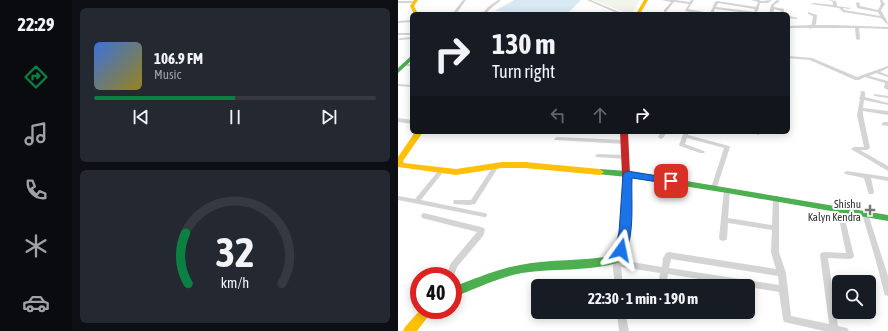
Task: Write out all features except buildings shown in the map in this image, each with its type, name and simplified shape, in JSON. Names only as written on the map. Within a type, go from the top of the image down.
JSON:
[{"type":"street","points":[[456,12],[465,0]]},
{"type":"street","points":[[486,12],[500,0]]},
{"type":"street","points":[[588,0],[617,12]]},
{"type":"street","points":[[639,12],[646,0]]},
{"type":"street","points":[[663,0],[692,1]]},
{"type":"street","points":[[752,0],[768,2],[771,0]]},
{"type":"street","points":[[829,0],[836,2],[835,6]]},
{"type":"street","points":[[881,0],[883,4],[880,11],[882,17],[888,24]]},
{"type":"street","points":[[665,11],[673,1]]},
{"type":"street","points":[[692,1],[686,10],[698,12]]},
{"type":"street","points":[[740,4],[744,1]]},
{"type":"street","points":[[755,12],[760,1]]},
{"type":"street","points":[[398,5],[414,2],[416,12]]},
{"type":"street","points":[[711,12],[718,2],[740,4],[757,8]]},
{"type":"street","points":[[771,12],[774,4],[778,2]]},
{"type":"street","points":[[858,3],[858,8],[880,11]]},
{"type":"street","points":[[814,4],[849,8]]},
{"type":"street","points":[[840,7],[843,11],[882,17]]},
{"type":"street","points":[[714,8],[741,12]]},
{"type":"street","points":[[772,8],[783,10],[782,12]]},
{"type":"street","points":[[809,13],[815,15],[814,24],[810,28]]},
{"type":"street","points":[[790,17],[796,18]]},
{"type":"street","points":[[398,22],[410,21]]},
{"type":"street","points":[[790,27],[888,28]]},
{"type":"street","points":[[857,27],[858,39]]},
{"type":"street","points":[[398,34],[410,34]]},
{"type":"street","points":[[400,39],[410,38]]},
{"type":"street","points":[[790,57],[810,59],[857,79],[887,68]]},
{"type":"street","points":[[398,71],[408,65]]},
{"type":"street","points":[[875,72],[888,76]]},
{"type":"street","points":[[865,76],[887,82],[886,88],[888,90]]},
{"type":"street","points":[[398,85],[410,86]]},
{"type":"street","points":[[863,92],[860,109],[862,129],[867,148],[854,149],[888,169]]},
{"type":"street","points":[[876,95],[888,97]]},
{"type":"street","points":[[861,98],[888,104]]},
{"type":"street","points":[[860,109],[888,114]]},
{"type":"street","points":[[398,120],[410,121]]},
{"type":"street","points":[[418,134],[399,161],[399,163],[403,166],[456,172],[496,166],[544,166],[627,174],[888,218]]},
{"type":"street","points":[[617,279],[616,261],[621,250],[625,233],[627,174],[624,134]]},
{"type":"street","points":[[702,152],[682,146],[686,134],[727,147],[714,188]]},
{"type":"street","points":[[557,139],[625,142]]},
{"type":"street","points":[[598,156],[626,157]]},
{"type":"street","points":[[456,202],[473,202],[496,166]]},
{"type":"street","points":[[416,202],[440,171]]},
{"type":"street","points":[[847,173],[888,178]]},
{"type":"street","points":[[867,176],[871,192]]},
{"type":"street","points":[[723,238],[727,190]]},
{"type":"street","points":[[398,198],[484,215]]},
{"type":"street","points":[[776,198],[775,252],[782,273],[788,319],[821,329],[844,331]]},
{"type":"street","points":[[834,329],[824,255],[850,256],[840,209]]},
{"type":"street","points":[[865,214],[888,292]]},
{"type":"street","points":[[424,216],[481,230],[480,234],[453,267]]},
{"type":"street","points":[[724,220],[776,228]]},
{"type":"street","points":[[663,279],[667,258],[669,256],[782,273]]},
{"type":"street","points":[[462,289],[494,277],[528,268],[616,261],[664,271],[784,289]]},
{"type":"street","points":[[409,331],[419,319]]},
{"type":"street","points":[[622,319],[624,331]]},
{"type":"shaded area","points":[[514,0],[581,0],[569,12],[495,11]]},
{"type":"shaded area","points":[[593,0],[640,0],[633,12],[624,12]]},
{"type":"traffic: fast","points":[[398,71],[410,59]]},
{"type":"traffic: fast","points":[[600,172],[627,174],[888,218]]},
{"type":"traffic: fast","points":[[462,289],[495,276],[521,269],[592,263],[616,259],[622,243],[625,227],[627,195]]},
{"type":"traffic: slow","points":[[415,12],[412,6],[416,0]]},
{"type":"traffic: slow","points":[[639,12],[646,0]]},
{"type":"traffic: slow","points":[[418,134],[399,161],[401,165],[456,172],[502,165],[525,165],[600,172]]},
{"type":"traffic: slow","points":[[409,331],[419,319]]},
{"type":"traffic: jam","points":[[624,134],[627,195]]},
{"type":"place","name":"Shishu Kalyn Kendra","points":[[870,210]]},
{"type":"route","points":[[621,250],[625,233],[627,174],[671,181]]}]
